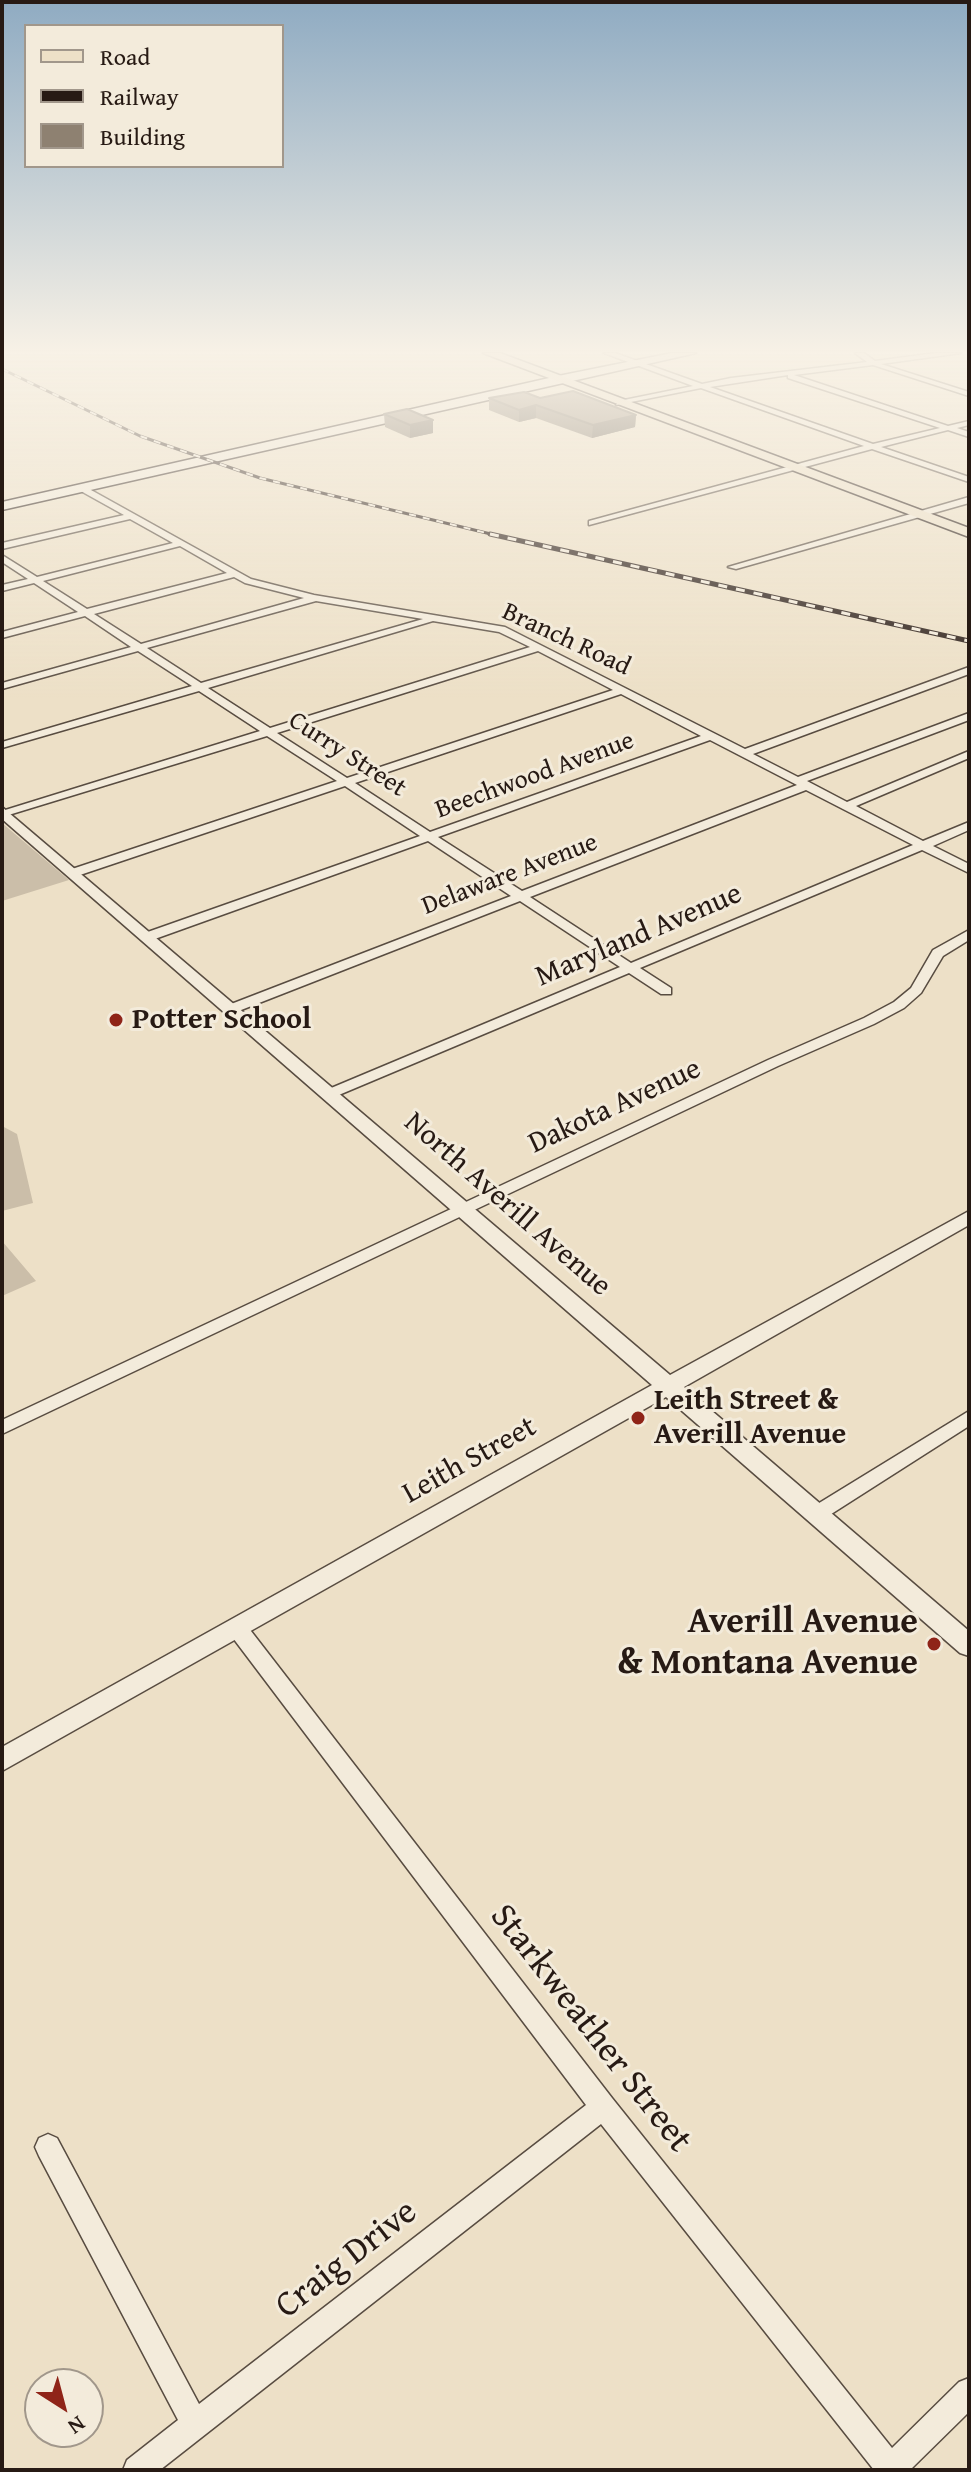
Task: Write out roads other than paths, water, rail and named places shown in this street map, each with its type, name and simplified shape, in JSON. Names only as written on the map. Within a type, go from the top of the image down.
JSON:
[{"type":"main road","points":[[2,506],[168,468]]},
{"type":"main road","points":[[793,468],[969,533]]},
{"type":"street","points":[[592,523],[791,468]]},
{"type":"street","points":[[936,468],[969,480]]},
{"type":"street","name":"Branch Road","points":[[82,488],[233,574],[314,598],[502,629],[969,869]]},
{"type":"street","points":[[733,567],[969,500]]},
{"type":"street","points":[[2,546],[130,516]]},
{"type":"street","points":[[2,588],[179,544]]},
{"type":"street","name":"Curry Street","points":[[2,558],[666,991]]},
{"type":"street","points":[[2,635],[233,574]]},
{"type":"street","points":[[2,686],[314,598]]},
{"type":"street","points":[[2,745],[434,618]]},
{"type":"street","points":[[4,813],[541,647]]},
{"type":"street","points":[[745,753],[969,670]]},
{"type":"street","points":[[73,873],[623,690]]},
{"type":"street","name":"Delaware Avenue","points":[[231,1009],[524,896],[969,716]]},
{"type":"street","name":"Beechwood Avenue","points":[[147,937],[711,736]]},
{"type":"street","points":[[846,806],[969,754]]},
{"type":"street","name":"North Averill Avenue","points":[[4,813],[969,1646]]},
{"type":"street","name":"Maryland Avenue","points":[[329,1094],[969,826]]},
{"type":"street","name":"Dakota Avenue","points":[[2,1428],[899,1005],[916,990],[938,953],[969,934]]},
{"type":"street","name":"Leith Street","points":[[2,1760],[969,1217]]},
{"type":"street","points":[[818,1513],[969,1417]]},
{"type":"street","name":"Starkweather Street","points":[[237,1628],[603,2107],[890,2470]]},
{"type":"street","name":"Craig Drive","points":[[137,2470],[603,2107]]},
{"type":"street","points":[[48,2147],[195,2424]]},
{"type":"street","points":[[890,2470],[969,2392]]},
{"type":"railway","points":[[232,468],[260,478],[499,536]]},
{"type":"railway","points":[[490,534],[969,641]]},
{"type":"place","name":"Potter School","points":[[116,1020]]},
{"type":"place","name":"Leith Street & Averill Avenue","points":[[638,1418]]},
{"type":"place","name":"Averill Avenue & Montana Avenue","points":[[934,1644]]}]
